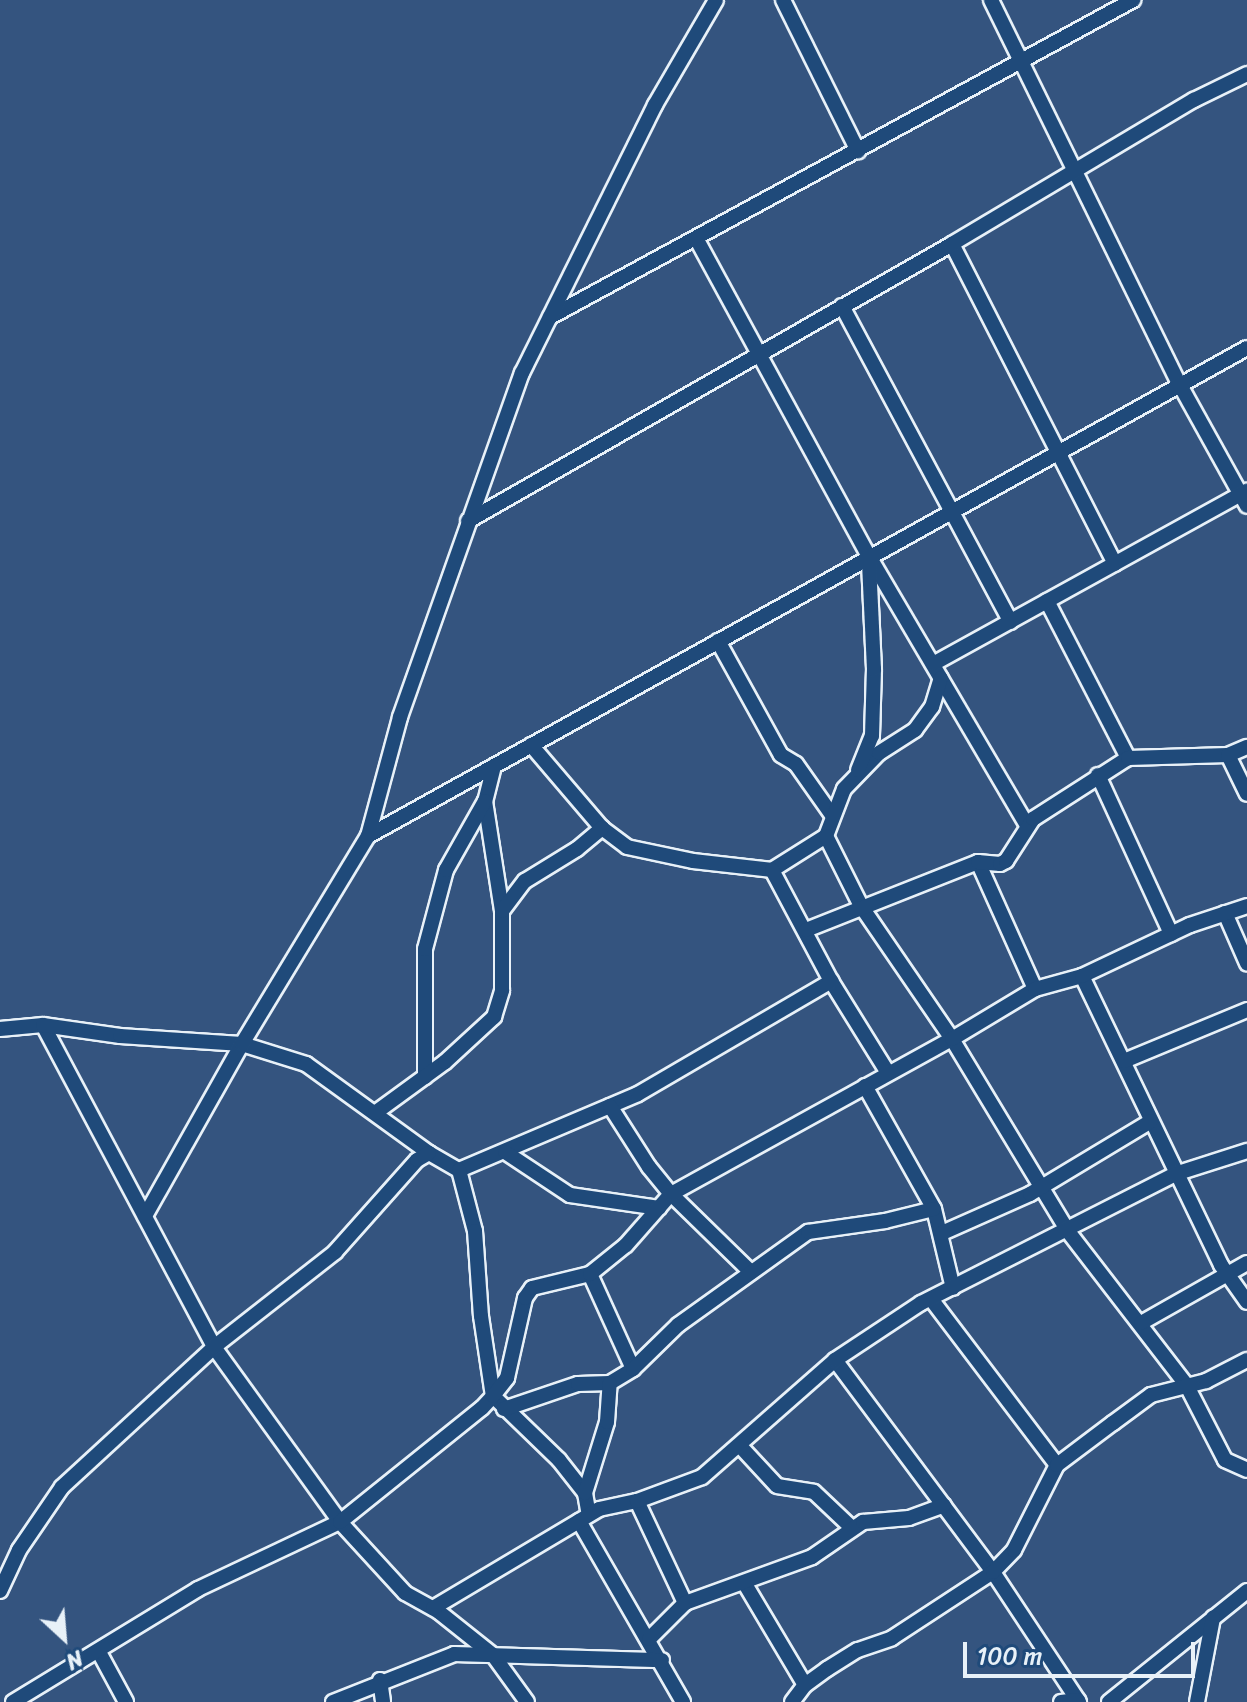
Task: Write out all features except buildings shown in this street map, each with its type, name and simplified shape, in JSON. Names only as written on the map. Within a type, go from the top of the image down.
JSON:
[{"type":"street","points":[[145,1216],[242,1044],[368,836],[400,717],[522,373],[655,105],[716,0]]},
{"type":"street","points":[[783,0],[858,151]]},
{"type":"street","points":[[933,664],[1115,564],[1245,498],[1180,385],[991,0]]},
{"type":"street","points":[[550,317],[1133,0]]},
{"type":"street","points":[[468,521],[952,244],[1194,100],[1247,74]]},
{"type":"street","points":[[696,238],[869,556],[1027,825]]},
{"type":"street","points":[[952,244],[1115,564]]},
{"type":"street","points":[[842,306],[1011,622]]},
{"type":"street","points":[[368,836],[950,510],[1247,348]]},
{"type":"street","points":[[855,777],[872,736],[874,669],[869,556]]},
{"type":"street","points":[[1047,601],[1128,758]]},
{"type":"street","points":[[718,641],[781,755],[796,764],[832,815]]},
{"type":"street","points":[[531,745],[602,828],[627,847],[693,861],[772,870],[826,836],[844,789],[879,753],[915,730],[932,707],[941,678]]},
{"type":"street","points":[[806,930],[978,862],[1006,861],[1027,825],[1098,775],[1128,758],[1228,755],[1247,747]]},
{"type":"street","points":[[1228,755],[1247,794]]},
{"type":"street","points":[[425,1077],[425,949],[446,870],[485,801],[494,766]]},
{"type":"street","points":[[1098,775],[1171,934]]},
{"type":"street","points":[[375,1113],[425,1077],[494,1017],[502,990],[502,911],[485,801]]},
{"type":"street","points":[[502,911],[525,881],[577,849],[602,828]]},
{"type":"street","points":[[826,836],[861,906],[952,1039],[1067,1230],[1187,1386],[1225,1460],[1247,1470]]},
{"type":"street","points":[[978,862],[1035,989]]},
{"type":"street","points":[[772,870],[831,981],[888,1073]]},
{"type":"street","points":[[13,1702],[198,1589],[340,1522],[493,1396],[507,1378],[525,1298],[532,1288],[590,1274],[626,1245],[671,1194],[952,1039],[1035,989],[1082,976],[1171,934],[1247,906]]},
{"type":"street","points":[[1225,913],[1247,963]]},
{"type":"street","points":[[1082,976],[1175,1174],[1227,1275],[1247,1302]]},
{"type":"street","points":[[459,1170],[638,1094],[831,981]]},
{"type":"street","points":[[1124,1061],[1247,1010]]},
{"type":"street","points":[[43,1025],[214,1347],[340,1522],[405,1593],[433,1608],[493,1655],[527,1702]]},
{"type":"street","points":[[0,1029],[43,1025],[120,1036],[242,1044],[306,1064],[429,1153],[459,1170],[475,1231],[481,1316],[493,1396],[559,1460],[585,1493]]},
{"type":"street","points":[[865,1086],[934,1209],[953,1288]]},
{"type":"street","points":[[610,1106],[649,1167],[671,1194],[751,1272]]},
{"type":"street","points":[[942,1233],[1041,1188],[1151,1121]]},
{"type":"street","points":[[433,1608],[584,1518],[615,1503],[637,1501],[702,1477],[835,1360],[931,1299],[1175,1174],[1247,1151]]},
{"type":"street","points":[[505,1152],[570,1195],[659,1208]]},
{"type":"street","points":[[0,1591],[19,1550],[62,1487],[214,1347],[335,1252],[417,1160],[429,1153]]},
{"type":"street","points":[[504,1409],[578,1384],[610,1383],[633,1369],[678,1325],[808,1232],[885,1221],[934,1209]]},
{"type":"street","points":[[1141,1323],[1247,1263]]},
{"type":"street","points":[[590,1274],[633,1369]]},
{"type":"street","points":[[931,1299],[1057,1465]]},
{"type":"street","points":[[835,1360],[993,1572],[1078,1701]]},
{"type":"street","points":[[792,1702],[805,1685],[858,1650],[892,1638],[993,1572],[1014,1550],[1057,1465],[1151,1395],[1206,1381],[1247,1360]]},
{"type":"street","points":[[610,1383],[607,1422],[585,1493],[584,1518],[683,1702]]},
{"type":"street","points":[[740,1446],[777,1486],[814,1492],[852,1528]]},
{"type":"street","points":[[637,1501],[685,1603]]},
{"type":"street","points":[[649,1639],[685,1603],[745,1584],[812,1557],[838,1542],[852,1528],[886,1518],[909,1518],[944,1505]]},
{"type":"street","points":[[745,1584],[805,1685]]},
{"type":"street","points":[[1109,1702],[1247,1591]]},
{"type":"street","points":[[1197,1702],[1213,1618]]},
{"type":"street","points":[[99,1652],[126,1702]]},
{"type":"street","points":[[333,1702],[380,1680],[454,1654],[662,1660]]},
{"type":"street","points":[[380,1680],[383,1702]]},
{"type":"street","points":[[1061,1702],[1078,1701]]}]
